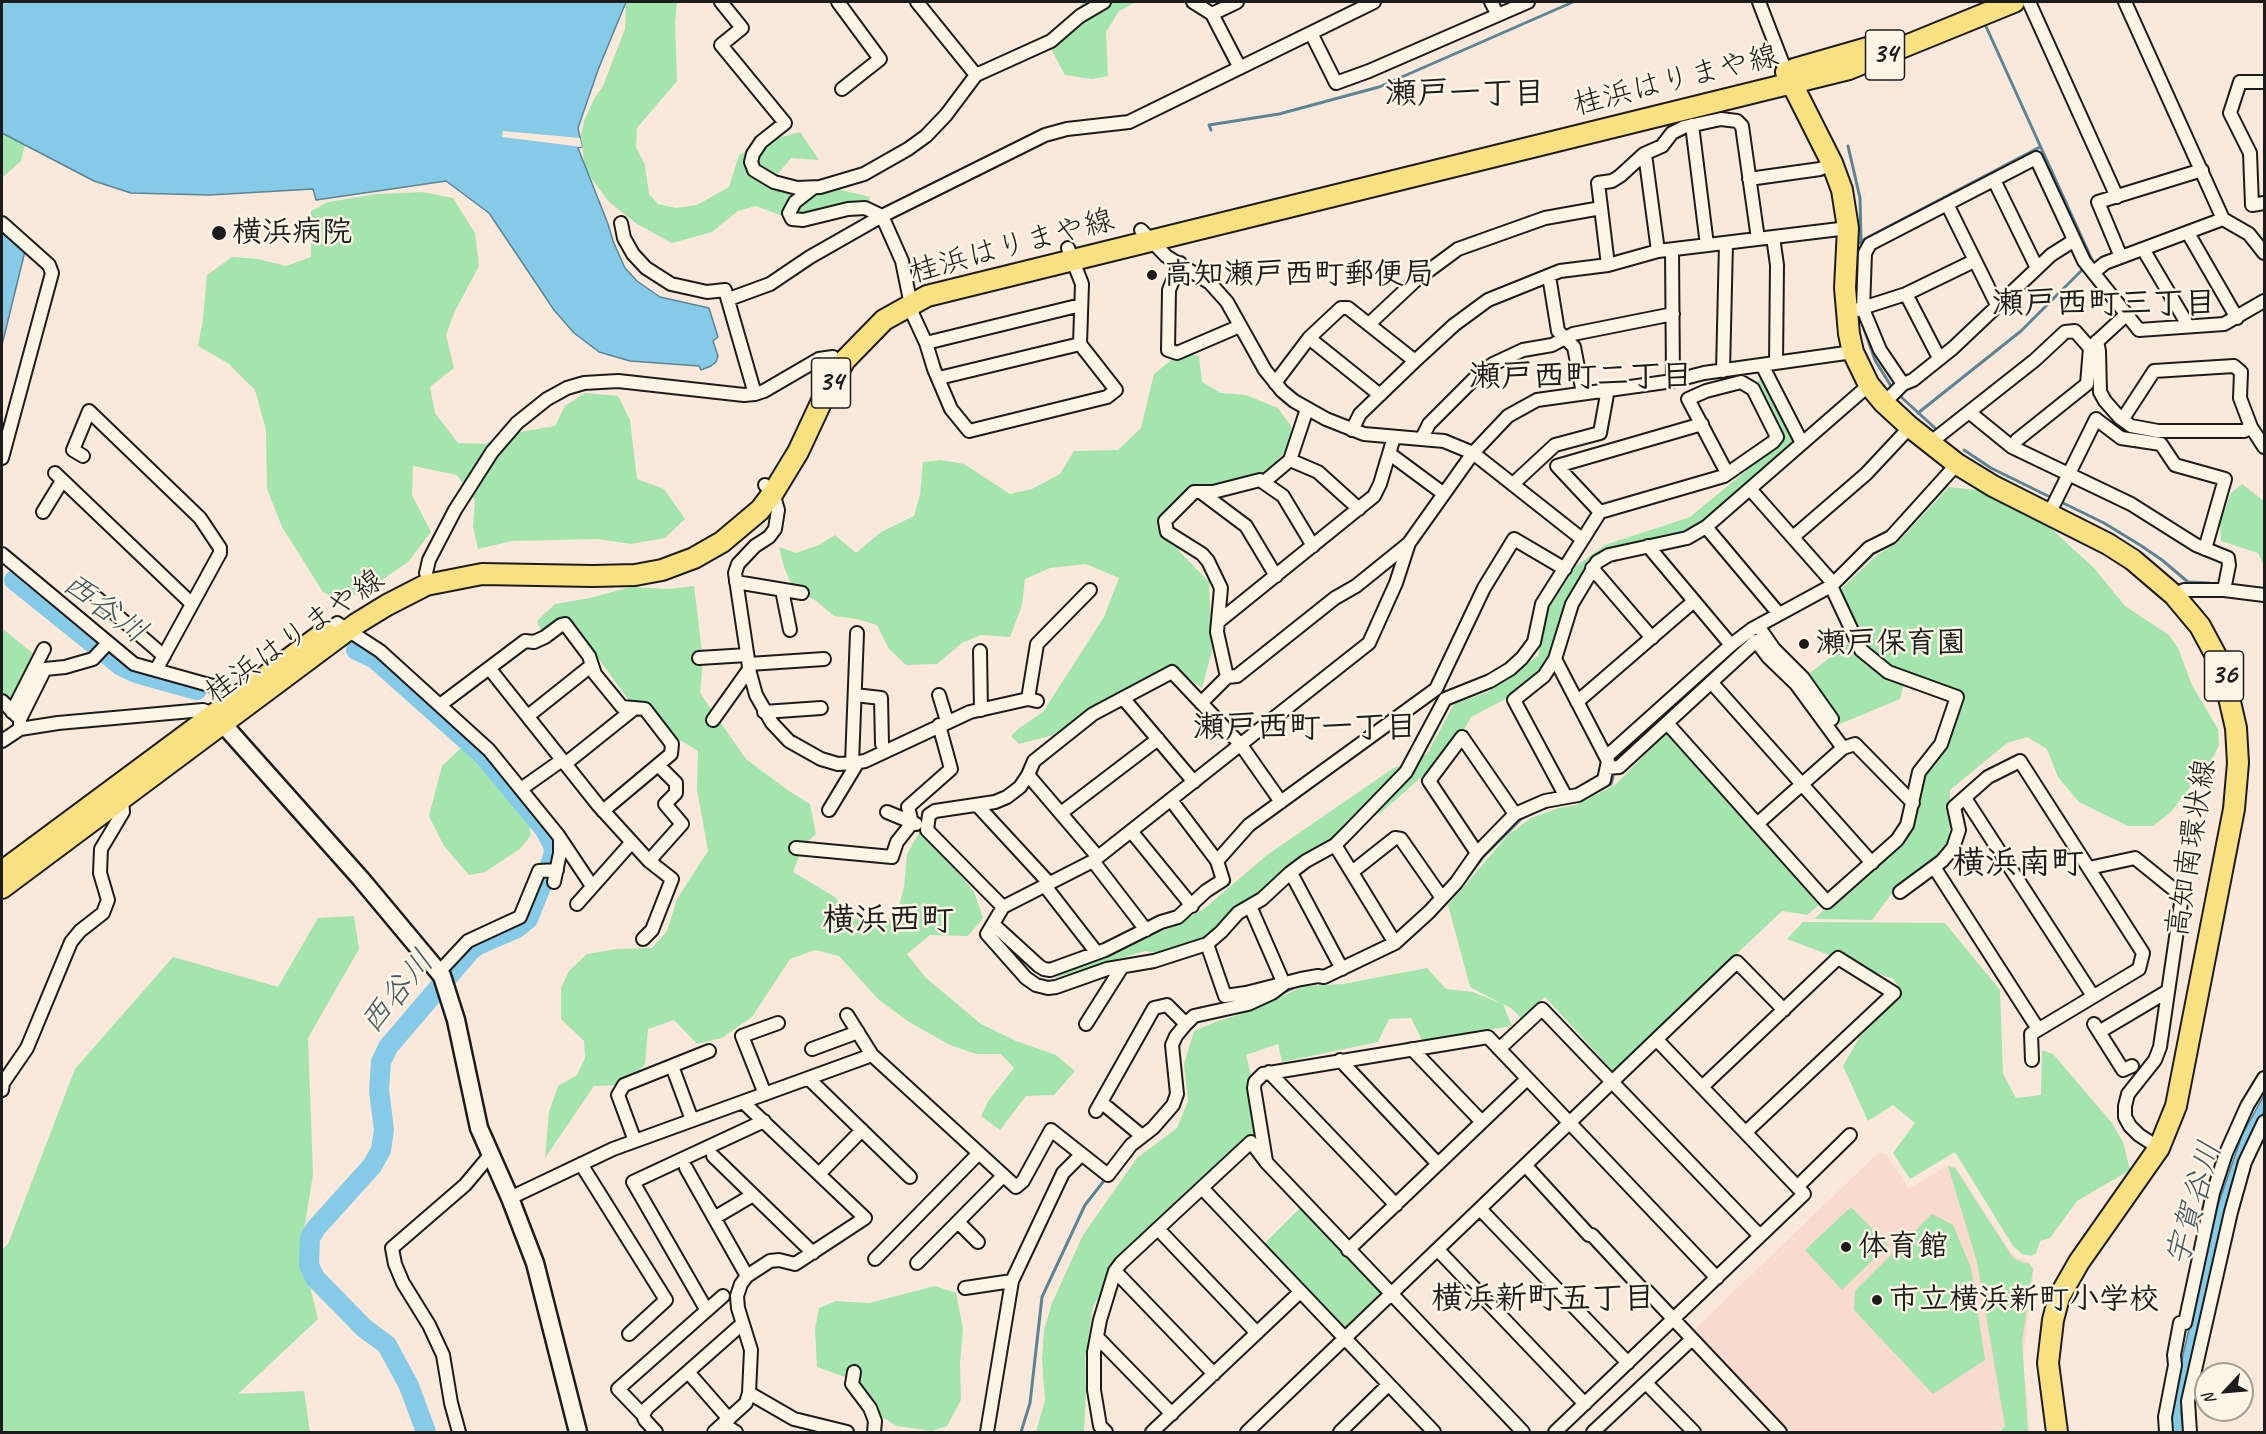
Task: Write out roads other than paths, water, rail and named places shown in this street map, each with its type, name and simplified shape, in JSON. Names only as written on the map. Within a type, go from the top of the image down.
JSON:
[{"type":"main road","name":"桂浜はりまや線","points":[[343,627],[426,585],[442,581],[482,574],[593,576],[634,574],[662,570],[694,558],[722,542],[760,510],[817,384],[833,357],[852,333],[877,310],[962,274],[1071,254],[1788,77],[1979,9],[2014,2]]},
{"type":"main road","name":"高知南環状線","points":[[1788,77],[1832,163],[1842,190],[1848,228],[1854,309],[1853,352],[1869,385],[1884,403],[1910,427],[1957,464],[1993,486],[2108,544],[2133,560],[2174,595],[2199,626],[2222,667],[2236,728],[2238,762],[2234,809],[2176,1106],[2159,1148],[2079,1262],[2059,1297],[2051,1331],[2048,1363],[2050,1390],[2058,1432]]},
{"type":"main road","name":"桂浜はりまや線","points":[[2,888],[122,800],[219,719],[343,627],[383,594],[426,573],[479,563],[512,561],[588,564],[655,560],[688,548],[716,534],[769,489],[798,452],[826,390],[845,360],[909,298]]},
{"type":"main road","name":"桂浜はりまや線","points":[[2,872],[219,719]]},
{"type":"street","points":[[721,2],[742,28],[721,45],[785,123],[761,142],[757,148],[751,162],[754,170],[774,182],[797,188],[834,184],[864,174],[908,149],[926,136],[946,116],[976,75],[1051,41],[1080,16],[1104,2]]},
{"type":"street","points":[[838,2],[880,59],[842,89]]},
{"type":"street","points":[[917,2],[976,75]]},
{"type":"street","points":[[1193,2],[1212,14],[1240,68]]},
{"type":"street","points":[[1212,14],[1237,2]]},
{"type":"street","points":[[729,299],[770,284],[810,257],[882,216],[1045,135],[1067,129],[1129,122],[1374,2]]},
{"type":"street","points":[[1491,2],[1497,15]]},
{"type":"street","points":[[1311,33],[1336,83],[1528,2]]},
{"type":"street","points":[[1759,2],[1788,77]]},
{"type":"street","points":[[2029,2],[2117,197]]},
{"type":"street","points":[[2125,2],[2223,219],[2249,234],[2265,253]]},
{"type":"street","points":[[2265,82],[2240,82],[2230,113],[2250,153],[2252,205],[2265,203]]},
{"type":"street","points":[[1608,264],[1598,183],[1612,181],[1620,176],[1645,154],[1662,146],[1672,133],[1692,125],[1721,119],[1737,121],[1742,126],[1758,239]]},
{"type":"street","points":[[1692,125],[1707,245]]},
{"type":"street","points":[[1645,154],[1658,251]]},
{"type":"street","points":[[1903,384],[1854,309],[1865,253],[1870,244],[2036,158],[2084,261],[2139,330],[2224,324],[2265,301]]},
{"type":"street","points":[[1749,179],[1820,169],[1832,163]]},
{"type":"street","points":[[2121,257],[2098,202],[2202,170]]},
{"type":"street","points":[[1995,180],[2037,268]]},
{"type":"street","points":[[813,188],[795,202],[789,213],[792,219],[803,220],[848,209],[865,208],[882,216],[902,261],[909,298],[951,409],[969,431],[1107,398],[1116,390],[1080,345],[1082,285],[1071,254]]},
{"type":"street","points":[[1947,204],[1997,305]]},
{"type":"street","points":[[1369,324],[1416,280],[1458,249],[1545,218],[1601,208]]},
{"type":"street","points":[[2094,272],[2105,262],[2223,219]]},
{"type":"street","points":[[2,223],[49,265],[52,273],[2,458]]},
{"type":"street","points":[[621,223],[624,238],[633,254],[646,268],[671,284],[707,291],[725,290],[755,393]]},
{"type":"street","points":[[1352,429],[1360,414],[1415,361],[1454,325],[1488,300],[1560,272],[1608,264],[1658,251],[1848,228]]},
{"type":"street","points":[[2188,233],[2237,318]]},
{"type":"street","points":[[1147,235],[1166,256],[1210,283],[1227,302],[1275,384],[1307,409],[1364,434],[1444,441],[1473,453],[1582,539]]},
{"type":"street","points":[[1773,237],[1777,265],[1776,363]]},
{"type":"street","points":[[1884,403],[1903,384],[1913,380],[1941,357],[2051,255],[2073,241]]},
{"type":"street","points":[[1722,371],[1726,243]]},
{"type":"street","points":[[2143,249],[2187,326]]},
{"type":"street","points":[[1672,250],[1673,381]]},
{"type":"street","points":[[1854,309],[1906,294],[1974,261]]},
{"type":"street","points":[[1180,263],[1169,290],[1168,350],[1177,353],[1240,326]]},
{"type":"street","points":[[1549,276],[1558,332],[1574,347],[1583,393]]},
{"type":"street","points":[[1906,294],[1941,357]]},
{"type":"street","points":[[926,343],[1081,305]]},
{"type":"street","points":[[1275,384],[1309,338],[1341,308],[1348,308],[1415,361]]},
{"type":"street","points":[[1422,438],[1429,424],[1480,373],[1493,364],[1523,350],[1552,345],[1573,334],[1673,314]]},
{"type":"street","points":[[2013,447],[2017,440],[2087,384],[2093,345],[2127,314]]},
{"type":"street","points":[[1931,442],[2035,360],[2065,332],[2075,331],[2099,351],[2100,392],[2120,418],[2131,426],[2158,431],[2244,431],[2251,427]]},
{"type":"street","points":[[1309,338],[1380,395]]},
{"type":"street","points":[[939,378],[1080,345]]},
{"type":"street","points":[[1201,703],[1227,677],[1236,676],[1409,543],[1473,453],[1508,416],[1524,405],[1537,400],[1853,352]]},
{"type":"street","points":[[426,573],[429,560],[455,510],[492,452],[517,423],[547,399],[567,388],[584,383],[618,381],[744,395],[764,391],[819,359],[833,357]]},
{"type":"street","points":[[1762,365],[1802,443]]},
{"type":"street","points":[[2120,418],[2126,414],[2154,371],[2234,366],[2241,372],[2240,398],[2251,427],[2265,447]]},
{"type":"street","points":[[1409,543],[1396,583],[1370,643],[1095,859],[1003,907],[987,934],[1026,978],[1036,985],[1056,987],[1107,969],[1154,961],[1207,944],[1238,913],[1262,899],[1306,861],[1335,845],[1406,772],[1445,699],[1490,681],[1510,669],[1522,658],[1534,642],[1542,604],[1600,512],[1728,473],[1773,442],[1777,437],[1753,389],[1741,382],[1706,391],[1688,399],[1728,473]]},
{"type":"street","points":[[1566,797],[1514,700],[1544,676],[1555,659],[1572,604],[1592,568],[1601,558],[1687,537],[1706,527],[1869,385]]},
{"type":"street","points":[[1513,484],[1555,445],[1600,433],[1608,389]]},
{"type":"street","points":[[1264,482],[1290,460],[1307,409]]},
{"type":"street","points":[[83,456],[74,450],[89,411],[200,518],[220,548],[220,553],[156,670]]},
{"type":"street","points":[[1969,412],[2013,447],[2131,504],[2205,549],[2228,558],[2229,566],[2224,590]]},
{"type":"street","points":[[2049,514],[2096,419],[2121,438],[2161,444],[2175,465],[2225,479],[2205,549]]},
{"type":"street","points":[[1600,512],[1557,466],[1702,424]]},
{"type":"street","points":[[1793,537],[1866,474],[1910,427]]},
{"type":"street","points":[[1218,622],[1374,496],[1394,437]]},
{"type":"street","points":[[1390,454],[1444,494]]},
{"type":"street","points":[[1290,460],[1318,472],[1359,509]]},
{"type":"street","points":[[1607,762],[1731,645],[1758,626],[1832,584],[1869,548],[1891,537],[1957,464]]},
{"type":"street","points":[[43,512],[58,477],[192,604]]},
{"type":"street","points":[[1227,677],[1217,632],[1221,588],[1208,561],[1202,554],[1167,532],[1165,521],[1194,492],[1202,493],[1260,480],[1283,496],[1313,546]]},
{"type":"street","points":[[769,489],[778,510],[775,529],[738,564],[735,573],[749,662],[756,695],[772,723],[789,741],[821,759],[838,764],[865,761],[943,723],[981,710],[1033,700],[1037,644],[1090,590]]},
{"type":"street","points":[[1667,723],[1827,903],[1897,840],[1907,825],[1919,772],[1941,744],[1957,697],[1888,672],[1861,650],[1832,584],[1750,489]]},
{"type":"street","points":[[1202,493],[1246,526],[1276,576]]},
{"type":"street","points":[[1706,527],[1779,614]]},
{"type":"street","points":[[1217,861],[1249,825],[1436,689],[1484,588],[1514,539],[1565,569]]},
{"type":"street","points":[[1648,546],[1731,645]]},
{"type":"street","points":[[2,554],[134,664],[227,690],[241,702]]},
{"type":"street","points":[[1592,568],[1652,638]]},
{"type":"street","points":[[736,582],[802,593]]},
{"type":"street","points":[[782,590],[790,630]]},
{"type":"street","points":[[2174,595],[2184,590],[2224,590],[2265,595]]},
{"type":"street","points":[[97,598],[164,656]]},
{"type":"street","points":[[1577,702],[1694,601]]},
{"type":"street","points":[[440,705],[525,641],[534,642],[565,624],[589,656],[595,674],[622,707],[645,709],[672,744],[671,754],[603,810]]},
{"type":"street","points":[[1758,626],[1774,649],[1803,678],[1832,719]]},
{"type":"street","points":[[343,627],[380,651],[489,750],[560,838],[592,886]]},
{"type":"street","points":[[829,810],[855,763],[857,633]]},
{"type":"street","points":[[1607,762],[1619,767],[1756,641],[1768,657],[1796,684],[1843,748]]},
{"type":"street","points":[[2,741],[18,720],[45,669],[64,667],[93,659],[108,643]]},
{"type":"street","points":[[18,720],[44,649]]},
{"type":"street","points":[[980,651],[981,710]]},
{"type":"street","points":[[699,658],[749,662],[824,659]]},
{"type":"street","points":[[1207,944],[1225,996],[1317,976],[1324,977],[1395,943],[1456,883],[1477,853],[1515,814],[1545,801],[1578,795],[1604,780],[1607,762],[1555,659]]},
{"type":"street","points":[[712,720],[749,662]]},
{"type":"street","points":[[528,716],[592,665]]},
{"type":"street","points":[[489,668],[603,810],[649,861],[672,879],[652,930],[643,939]]},
{"type":"street","points":[[1003,907],[927,830],[929,815],[935,811],[996,802],[1007,797],[1020,787],[1034,761],[1093,714],[1172,672],[1241,745],[1281,802]]},
{"type":"street","points":[[1711,682],[1872,863]]},
{"type":"street","points":[[1436,689],[1445,699]]},
{"type":"street","points":[[855,695],[881,698],[882,744]]},
{"type":"street","points":[[912,823],[908,807],[951,769],[939,695]]},
{"type":"street","points":[[1123,698],[1194,782]]},
{"type":"street","points":[[2,701],[18,720]]},
{"type":"street","points":[[521,789],[564,762],[635,708]]},
{"type":"street","points":[[765,712],[821,708]]},
{"type":"street","points":[[18,720],[203,710],[219,719],[361,879],[439,972],[456,1020],[479,1128],[510,1198],[535,1263],[578,1432]]},
{"type":"street","points":[[1477,853],[1429,781],[1462,737],[1515,814]]},
{"type":"street","points":[[1061,813],[1158,739]]},
{"type":"street","points":[[1757,824],[1843,748],[1855,744],[1913,803]]},
{"type":"street","points":[[1900,892],[1949,855],[1957,840],[1959,830],[1954,807],[1988,777],[2020,761],[2089,868],[2092,877],[2143,953],[2139,969],[2031,1034],[2032,1060]]},
{"type":"street","points":[[649,861],[682,824],[665,804],[676,793],[676,783],[658,765]]},
{"type":"street","points":[[1028,775],[1061,813],[1146,930]]},
{"type":"street","points":[[1965,798],[2094,996]]},
{"type":"street","points":[[2,1090],[3,1083],[27,1048],[71,942],[80,931],[103,913],[108,900],[100,873],[101,849],[123,812],[122,800]]},
{"type":"street","points":[[993,924],[1044,969],[1055,968],[1097,953],[1161,922],[1178,917],[1206,891],[1223,880],[1217,861],[1171,800]]},
{"type":"street","points":[[977,805],[1047,884],[1097,953]]},
{"type":"street","points":[[887,812],[927,827]]},
{"type":"street","points":[[796,848],[892,857],[897,842],[912,823]]},
{"type":"street","points":[[1131,831],[1192,906]]},
{"type":"street","points":[[1352,872],[1395,837],[1401,839],[1442,898]]},
{"type":"street","points":[[439,972],[468,941],[520,917],[539,871],[555,876],[560,838]]},
{"type":"street","points":[[577,904],[632,842]]},
{"type":"street","points":[[1335,845],[1395,943]]},
{"type":"street","points":[[2089,868],[2135,858],[2182,896],[2160,1047],[2156,1060],[2128,1094],[2125,1106],[2125,1117],[2130,1126],[2159,1148]]},
{"type":"street","points":[[1934,867],[2038,1029]]},
{"type":"street","points":[[1291,873],[1342,969]]},
{"type":"street","points":[[1250,906],[1284,984]]},
{"type":"street","points":[[1702,1087],[1838,958],[1894,993],[1746,1132]]},
{"type":"street","points":[[1247,1432],[1658,1041],[1737,962],[1784,1010]]},
{"type":"street","points":[[1086,1024],[1122,967]]},
{"type":"street","points":[[847,1015],[872,1055],[1016,1187],[1023,1181],[1051,1130],[1108,1175],[1131,1145],[1153,1128],[1173,1106],[1178,1094],[1172,1045],[1186,1024],[1194,1016],[1248,1004],[1272,993],[1284,984]]},
{"type":"street","points":[[2132,1066],[2123,1070],[2097,1028],[2168,991]]},
{"type":"street","points":[[1142,1137],[1099,1106],[1154,1008],[1167,1005],[1186,1024]]},
{"type":"street","points":[[1499,1049],[1542,1009],[1760,1236]]},
{"type":"street","points":[[765,1094],[742,1036],[778,1023]]},
{"type":"street","points":[[812,1049],[858,1032]]},
{"type":"street","points":[[1266,1162],[1254,1088],[1258,1077],[1269,1072],[1488,1037],[1717,1278]]},
{"type":"street","points":[[1555,1432],[1804,1194],[1658,1041]]},
{"type":"street","points":[[1412,1049],[1482,1122]]},
{"type":"street","points":[[635,1141],[618,1095],[624,1085],[709,1051]]},
{"type":"street","points":[[510,1198],[635,1141],[872,1055]]},
{"type":"street","points":[[1340,1060],[1438,1164]]},
{"type":"street","points":[[672,1066],[692,1120]]},
{"type":"street","points":[[1269,1072],[1396,1204]]},
{"type":"street","points":[[808,1078],[910,1177]]},
{"type":"street","points":[[2166,1432],[2165,1417],[2180,1323],[2185,1323],[2213,1193],[2226,1153],[2247,1106],[2265,1078]]},
{"type":"street","points":[[1348,1250],[1527,1079]]},
{"type":"street","points":[[722,1425],[746,1403],[749,1393],[751,1350],[742,1324],[737,1296],[741,1284],[747,1276],[770,1261],[778,1260],[795,1264],[865,1218],[743,1102]]},
{"type":"street","points":[[706,1309],[633,1182],[764,1121]]},
{"type":"street","points":[[2190,1432],[2188,1401],[2231,1212],[2246,1162],[2265,1122]]},
{"type":"street","points":[[819,1174],[862,1130]]},
{"type":"street","points":[[1797,1187],[1850,1135]]},
{"type":"street","points":[[1106,1432],[1100,1426],[1094,1390],[1094,1352],[1100,1320],[1115,1271],[1251,1142],[1266,1162],[1348,1250],[1523,1432]]},
{"type":"street","points":[[459,1432],[451,1403],[443,1355],[429,1325],[403,1283],[394,1264],[392,1248],[465,1185],[491,1154]]},
{"type":"street","points":[[875,1259],[979,1154]]},
{"type":"street","points":[[987,1432],[1012,1281],[1063,1173],[1082,1155]]},
{"type":"street","points":[[713,1156],[813,1252]]},
{"type":"street","points":[[581,1164],[666,1300],[629,1334]]},
{"type":"street","points":[[1526,1166],[1561,1202],[1568,1213],[1600,1243],[1780,1432]]},
{"type":"street","points":[[686,1167],[747,1276]]},
{"type":"street","points":[[917,1263],[1003,1176]]},
{"type":"street","points":[[1202,1188],[1434,1432]]},
{"type":"street","points":[[714,1218],[753,1195]]},
{"type":"street","points":[[1481,1210],[1628,1363]]},
{"type":"street","points":[[958,1222],[978,1242]]},
{"type":"street","points":[[1158,1229],[1257,1333]]},
{"type":"street","points":[[1438,1250],[1585,1404]]},
{"type":"street","points":[[1115,1271],[1214,1374]]},
{"type":"street","points":[[965,1288],[1012,1281]]},
{"type":"street","points":[[1152,1432],[1300,1293]]},
{"type":"street","points":[[656,1432],[618,1389],[723,1296]]},
{"type":"street","points":[[643,1415],[647,1408],[742,1324]]},
{"type":"street","points":[[1097,1337],[1172,1414]]},
{"type":"street","points":[[1602,1430],[1691,1340]]},
{"type":"street","points":[[688,1372],[722,1425],[736,1432]]},
{"type":"street","points":[[854,1372],[852,1384],[870,1408],[875,1422],[874,1432]]},
{"type":"street","points":[[1646,1383],[1694,1432]]},
{"type":"street","points":[[1347,1430],[1388,1385]]},
{"type":"street","points":[[749,1393],[794,1419],[847,1432]]},
{"type":"water","points":[[2,2],[626,2],[598,70],[578,128],[582,147],[578,148],[625,268],[637,281],[660,297],[709,308],[718,337],[713,341],[718,356],[716,362],[701,370],[699,366],[630,361],[599,352],[574,333],[554,310],[489,213],[446,181],[316,200],[313,189],[210,195],[131,193],[94,181],[2,133]]},
{"type":"water","points":[[2,225],[25,251],[2,345]]},
{"type":"water","points":[[2264,1095],[2264,1111],[2236,1173],[2224,1214],[2184,1389],[2181,1412],[2183,1432],[2172,1432],[2172,1413],[2179,1372],[2218,1205],[2242,1135]]},
{"type":"waterway","points":[[1211,130],[1209,125],[1279,114],[1379,87],[1573,2]]},
{"type":"waterway","points":[[1984,22],[2092,260],[2089,264]]},
{"type":"waterway","points":[[1848,146],[1860,198],[1860,243]]},
{"type":"waterway","points":[[1861,241],[2040,147]]},
{"type":"waterway","points":[[1918,413],[2021,331],[2084,268]]},
{"type":"waterway","points":[[1863,326],[1875,360],[1891,386]]},
{"type":"waterway","points":[[1900,396],[1936,429]]},
{"type":"waterway","points":[[1964,450],[1991,468],[2050,497]]},
{"type":"waterway","points":[[1839,587],[1874,553],[1897,540],[1946,486]]},
{"type":"waterway","points":[[2063,503],[2104,523],[2140,545],[2188,582],[2209,583]]},
{"type":"waterway","name":"西谷川","points":[[14,580],[121,666],[136,673],[197,690]]},
{"type":"waterway","points":[[1767,628],[1829,594]]},
{"type":"waterway","points":[[1617,757],[1748,641]]},
{"type":"waterway","name":"西谷川","points":[[356,650],[375,659],[483,755],[545,830],[554,847],[553,857],[528,919],[517,928],[478,945],[470,951],[388,1047],[381,1062],[379,1090],[384,1130],[381,1150],[372,1166],[316,1228],[310,1238],[309,1265],[315,1278],[364,1328],[387,1345],[409,1386],[426,1432]]},
{"type":"waterway","points":[[1586,797],[1611,784],[1613,777]]},
{"type":"waterway","points":[[1465,881],[1483,857],[1521,819],[1546,807],[1559,804]]},
{"type":"waterway","points":[[1419,929],[1461,886]]},
{"type":"waterway","points":[[1359,967],[1399,947]]},
{"type":"waterway","points":[[1278,995],[1302,984]]},
{"type":"waterway","points":[[1021,1432],[1030,1403],[1042,1297],[1085,1205],[1103,1182]]},
{"type":"place","name":"横浜病院","points":[[219,233]]},
{"type":"place","name":"高知瀬戸西町郵便局","points":[[1152,275]]},
{"type":"place","name":"瀬戸保育園","points":[[1804,644]]},
{"type":"place","name":"体育館","points":[[1846,1247]]},
{"type":"place","name":"市立横浜新町小学校","points":[[1877,1300]]},
{"type":"district","name":"瀬戸一丁目","points":[[1465,95]]},
{"type":"district","name":"瀬戸西町三丁目","points":[[2104,305]]},
{"type":"district","name":"瀬戸西町二丁目","points":[[1581,378]]},
{"type":"district","name":"瀬戸西町一丁目","points":[[1305,729]]},
{"type":"district","name":"横浜南町","points":[[2018,864]]},
{"type":"district","name":"横浜西町","points":[[888,921]]},
{"type":"district","name":"横浜新町五丁目","points":[[1543,1300]]},
{"type":"water label","name":"宇賀谷川","points":[[2195,1204]]}]
